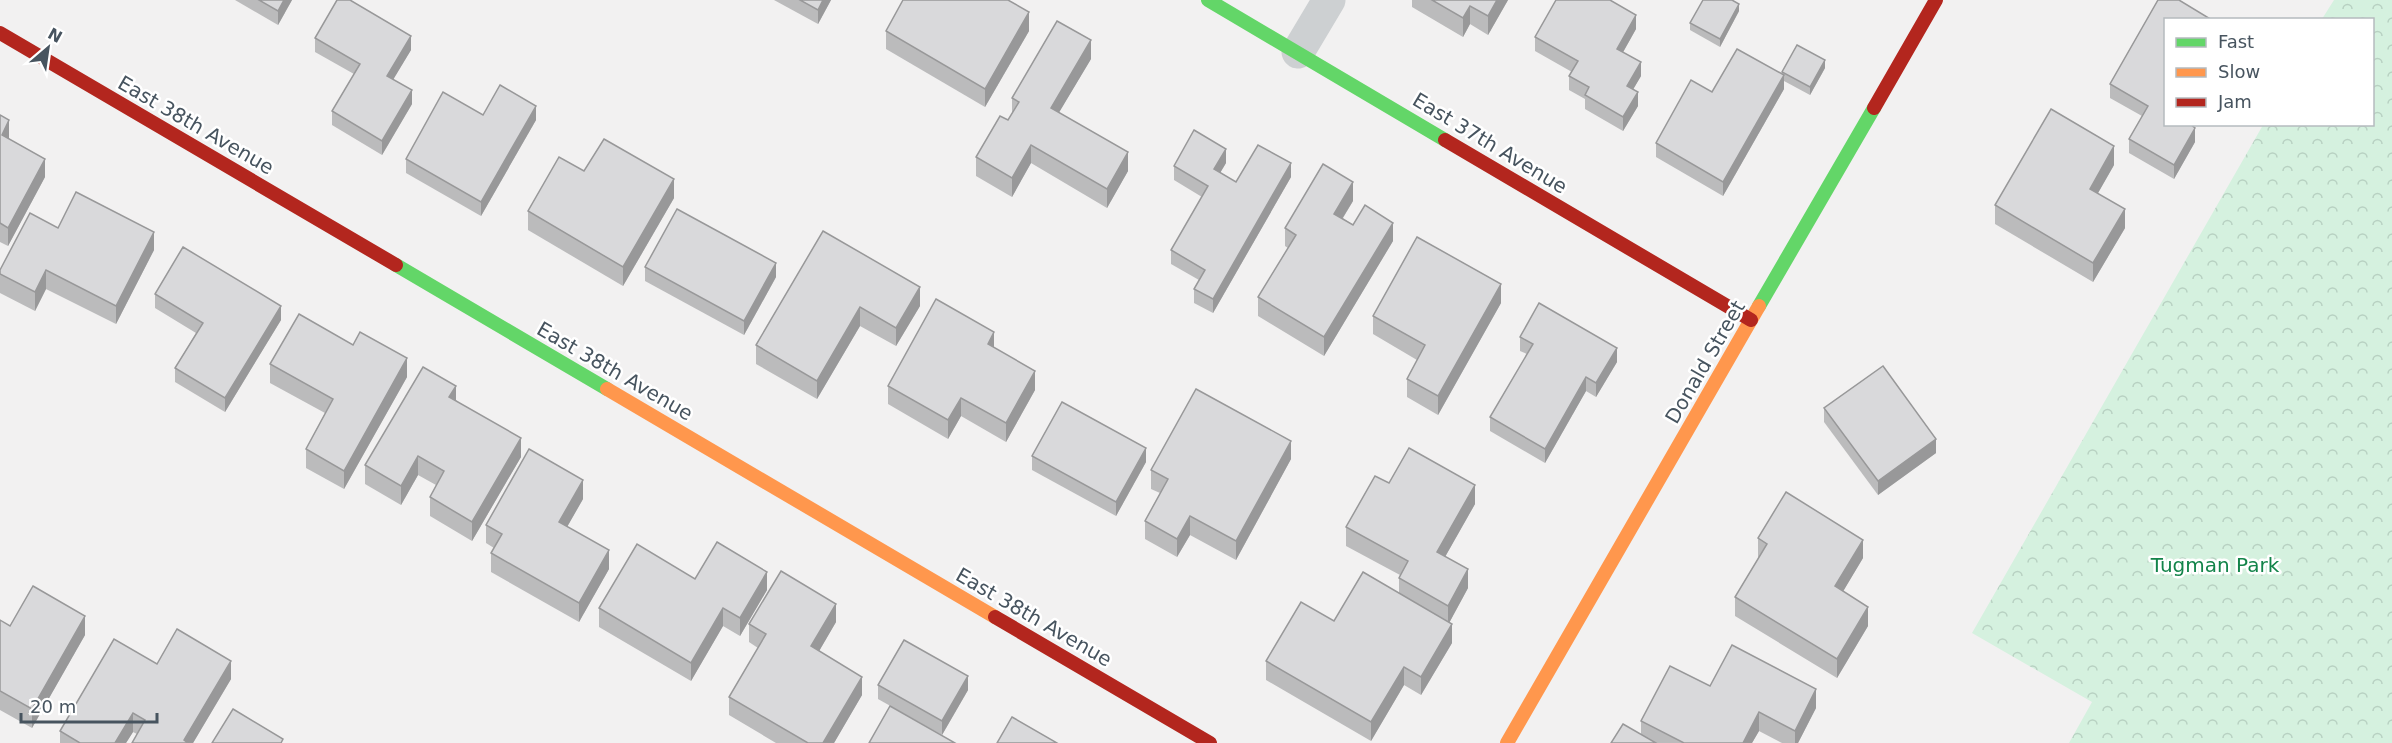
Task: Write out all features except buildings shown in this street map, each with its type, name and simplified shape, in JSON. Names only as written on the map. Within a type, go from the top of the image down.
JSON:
[{"type":"street","name":"East 37th Avenue","points":[[1208,0],[1751,320]]},
{"type":"street","points":[[1298,52],[1329,0]]},
{"type":"street","name":"Donald Street","points":[[1507,743],[1936,0]]},
{"type":"street","name":"East 38th Avenue","points":[[0,33],[1210,743]]},
{"type":"green space","name":"Tugman Park","points":[[2334,0],[2392,0],[2392,743],[2069,743],[2092,702],[1972,633],[2262,126],[2374,126],[2374,18],[2323,18]]},
{"type":"traffic: fast","points":[[1208,0],[1445,140]]},
{"type":"traffic: fast","points":[[1759,306],[1874,108]]},
{"type":"traffic: fast","points":[[396,265],[607,389]]},
{"type":"traffic: slow","points":[[1507,743],[1759,306]]},
{"type":"traffic: slow","points":[[607,389],[995,617]]},
{"type":"traffic: jam","points":[[1874,108],[1936,0]]},
{"type":"traffic: jam","points":[[0,33],[396,265]]},
{"type":"traffic: jam","points":[[1445,140],[1751,320]]},
{"type":"traffic: jam","points":[[995,617],[1210,743]]}]
